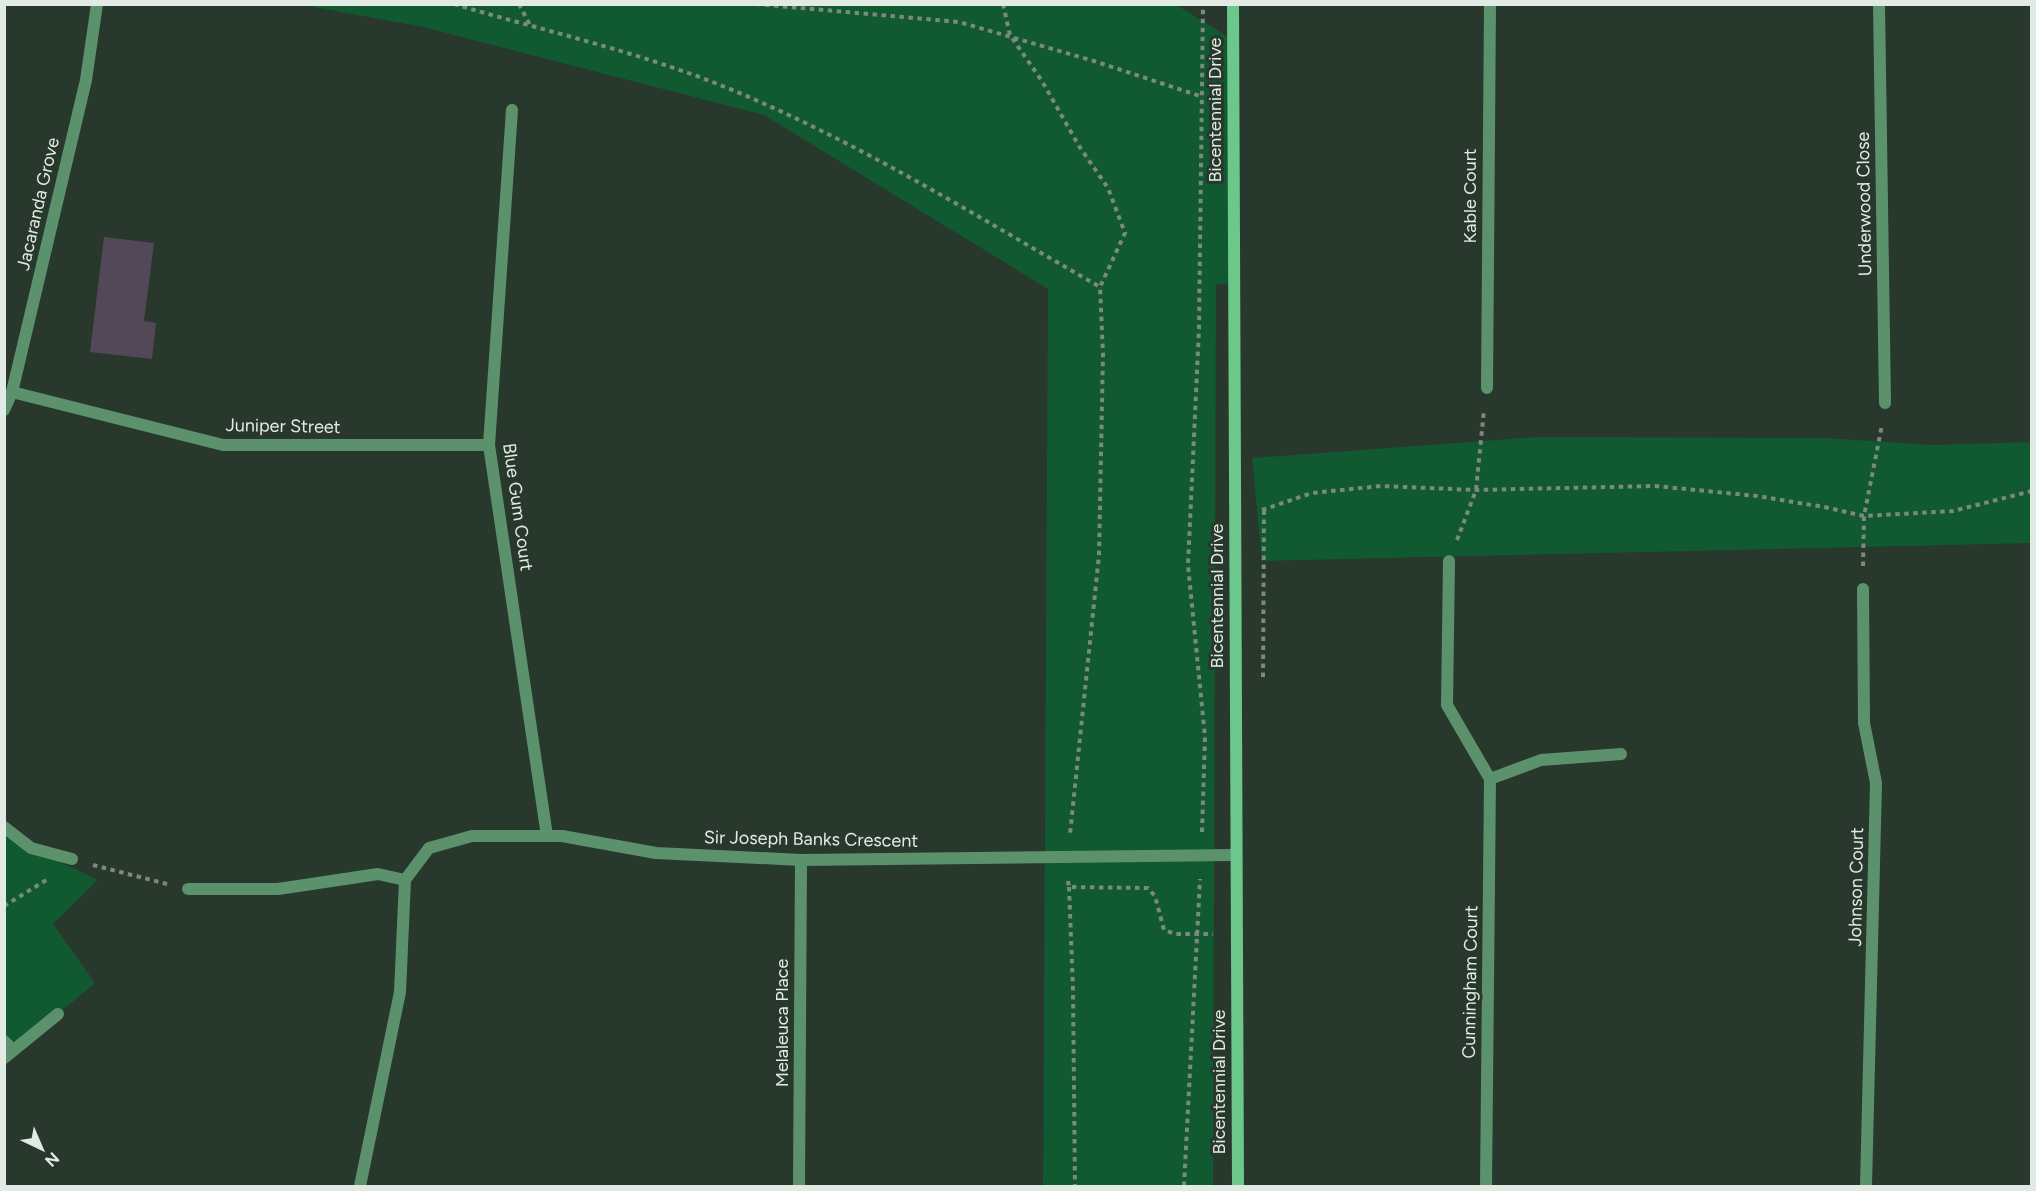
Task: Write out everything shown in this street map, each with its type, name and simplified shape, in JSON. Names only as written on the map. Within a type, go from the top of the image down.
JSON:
[{"type":"street","name":"Jacaranda Grove","points":[[4,410],[12,392],[86,80],[97,4]]},
{"type":"street","name":"Bicentennial Drive","points":[[1233,4],[1238,1186]]},
{"type":"street","name":"Kable Court","points":[[1487,388],[1490,4]]},
{"type":"street","name":"Underwood Close","points":[[1879,4],[1885,403]]},
{"type":"street","name":"Blue Gum Court","points":[[512,110],[489,445],[547,836]]},
{"type":"street","name":"Juniper Street","points":[[12,392],[223,445],[489,445]]},
{"type":"street","points":[[1449,561],[1447,705],[1490,779],[1541,760],[1621,754]]},
{"type":"street","name":"Johnson Court","points":[[1863,589],[1864,723],[1876,783],[1866,1186]]},
{"type":"street","name":"Cunningham Court","points":[[1485,1186],[1490,779]]},
{"type":"street","points":[[4,827],[31,848],[72,859]]},
{"type":"street","name":"Sir Joseph Banks Crescent","points":[[405,880],[429,848],[472,836],[562,836],[656,854],[801,860],[1235,855]]},
{"type":"street","name":"Melaleuca Place","points":[[799,1186],[801,860]]},
{"type":"street","points":[[188,889],[278,889],[378,874],[405,880],[400,992],[360,1186]]},
{"type":"street","points":[[4,1041],[9,1054],[58,1014]]},
{"type":"path","points":[[454,4],[674,68],[717,84],[902,171],[1100,287]]},
{"type":"path","points":[[519,4],[531,27]]},
{"type":"path","points":[[756,4],[959,22],[1010,35],[1203,97]]},
{"type":"path","points":[[1003,4],[1010,35],[1042,81],[1079,146],[1108,188],[1125,233],[1100,287],[1102,354],[1099,555],[1067,858],[1073,989],[1075,1186]]},
{"type":"path","points":[[1184,1186],[1205,737],[1188,565],[1199,329],[1203,4]]},
{"type":"path","points":[[1449,561],[1476,490],[1487,388]]},
{"type":"path","points":[[1863,589],[1864,516],[1885,403]]},
{"type":"path","points":[[1235,510],[1264,510],[1312,493],[1381,486],[1476,490],[1656,486],[1757,496],[1864,516],[1953,511],[2031,490]]},
{"type":"path","points":[[4,906],[35,889],[72,859],[188,889]]},
{"type":"path","points":[[1069,887],[1148,888],[1155,896],[1164,930],[1175,934],[1197,935]]},
{"type":"green space","points":[[1175,4],[1233,40],[1234,283],[1216,284],[1213,1186],[1043,1186],[1048,289],[764,115],[423,27],[303,5]]},
{"type":"green space","points":[[1537,437],[1825,438],[1931,445],[2031,442],[2031,543],[1262,561],[1252,458]]},
{"type":"green space","points":[[4,827],[31,848],[98,880],[53,924],[95,983],[5,1059]]},
{"type":"building","points":[[104,237],[154,243],[144,321],[156,323],[152,359],[90,352]]}]
